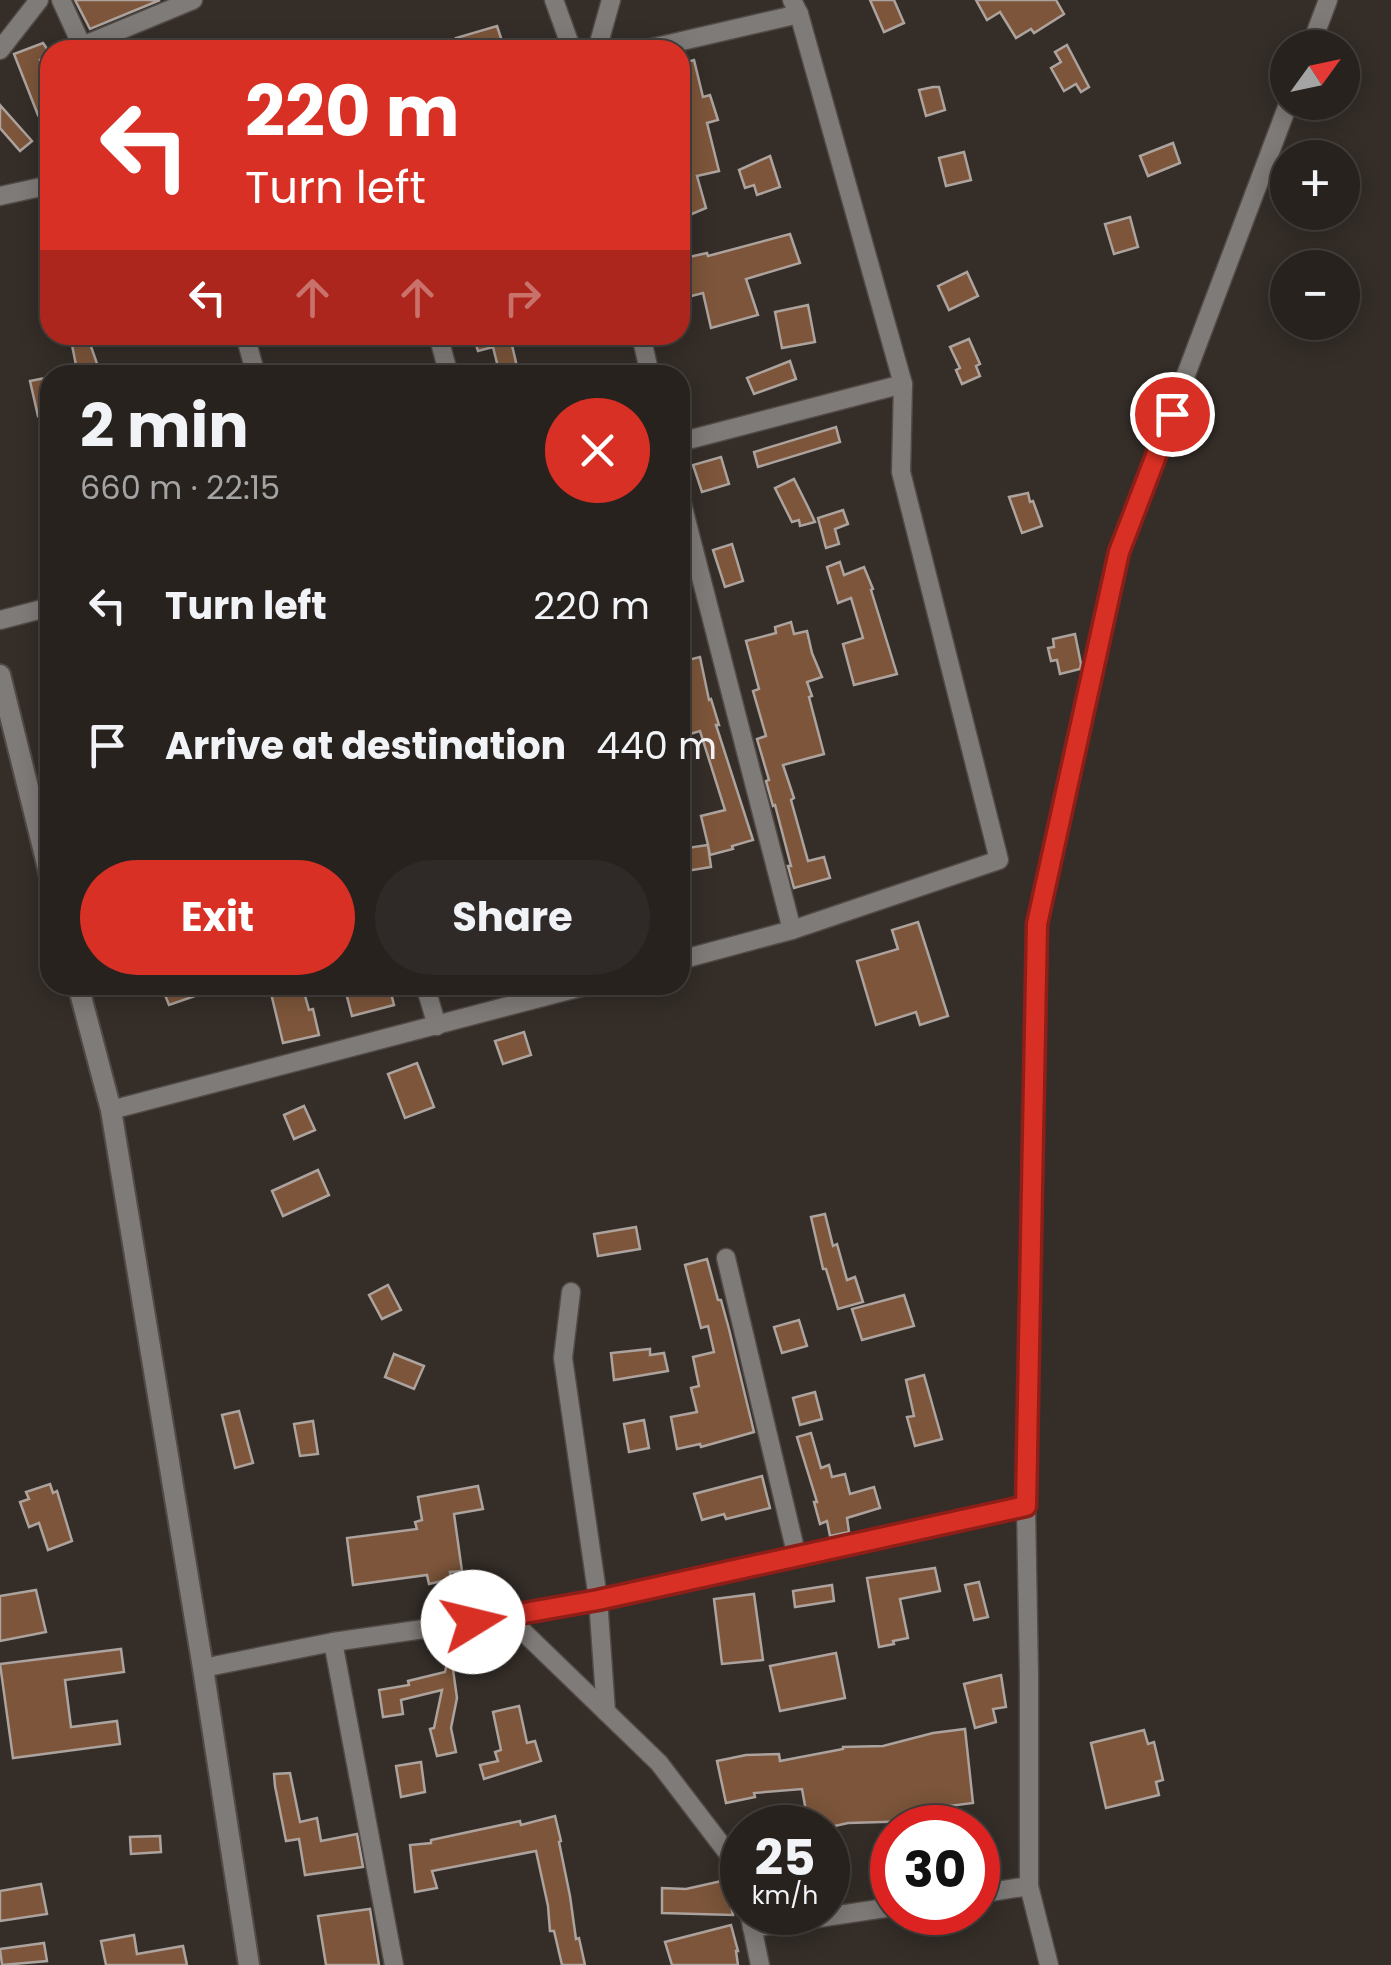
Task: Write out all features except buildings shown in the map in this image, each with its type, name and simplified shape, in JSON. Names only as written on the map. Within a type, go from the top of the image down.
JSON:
[{"type":"street","points":[[0,50],[39,0]]},
{"type":"street","points":[[61,0],[79,40]]},
{"type":"street","points":[[96,40],[193,0]]},
{"type":"street","points":[[554,0],[568,40]]},
{"type":"street","points":[[600,40],[611,0]]},
{"type":"street","points":[[1317,30],[1328,0]]},
{"type":"street","points":[[679,40],[796,7],[904,384],[900,472],[999,860],[792,930],[690,957]]},
{"type":"street","points":[[1049,1965],[1029,1886],[1026,1506],[1037,924],[1119,552],[1282,120]]},
{"type":"street","points":[[0,196],[40,187]]},
{"type":"street","points":[[690,439],[904,384]]},
{"type":"street","points":[[690,535],[792,930]]},
{"type":"street","points":[[0,620],[40,610]]},
{"type":"street","points":[[0,676],[5,726],[40,843]]},
{"type":"street","points":[[81,995],[111,1110],[249,1965]]},
{"type":"street","points":[[429,995],[437,1026]]},
{"type":"street","points":[[111,1110],[552,995]]},
{"type":"street","points":[[726,1258],[797,1557]]},
{"type":"street","points":[[571,1292],[563,1358],[598,1600],[606,1712]]},
{"type":"street","points":[[203,1668],[333,1642],[598,1600],[1026,1506]]},
{"type":"street","points":[[508,1616],[659,1763],[720,1844]]},
{"type":"street","points":[[333,1642],[394,1965]]},
{"type":"street","points":[[1000,1891],[1029,1886]]},
{"type":"street","points":[[754,1935],[760,1965]]},
{"type":"route","points":[[473,1622],[598,1600],[1026,1506],[1037,924],[1119,552],[1172,414]]}]
